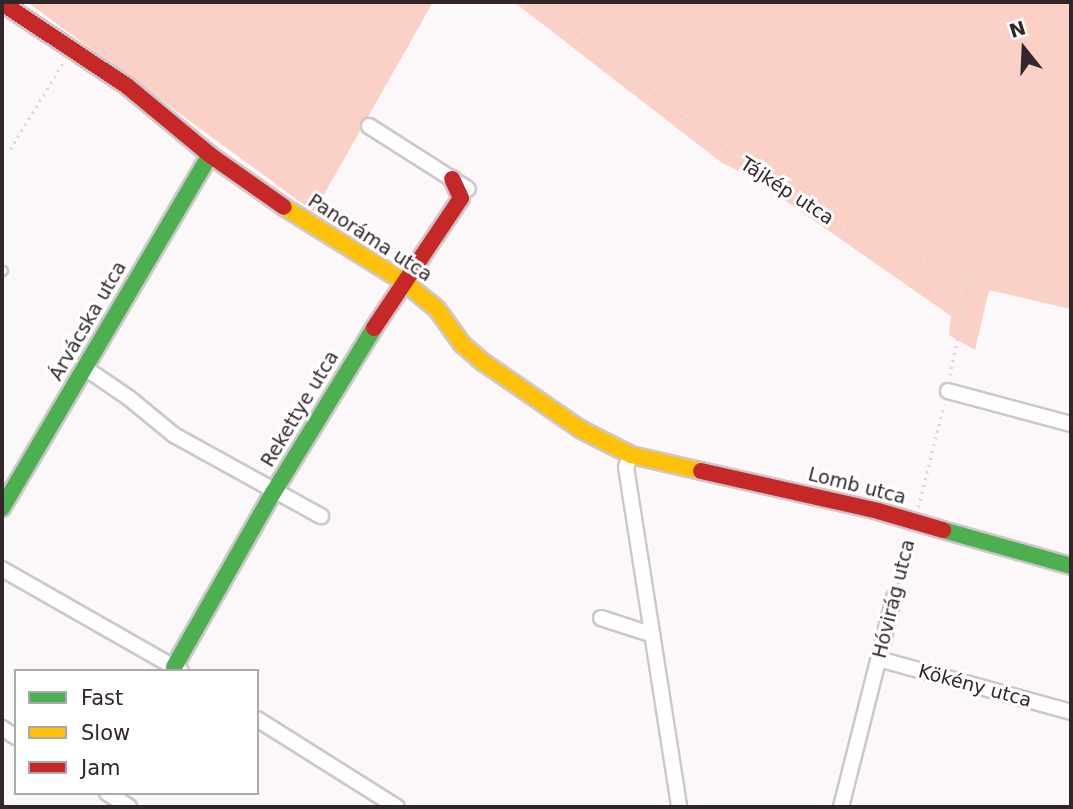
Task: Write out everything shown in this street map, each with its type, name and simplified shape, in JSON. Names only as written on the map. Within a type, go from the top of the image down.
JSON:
[{"type":"street","name":"Panoráma utca","points":[[2,3],[127,86],[210,155],[281,205],[403,281],[437,309],[462,344],[482,362],[580,429],[631,455]]},
{"type":"street","points":[[369,126],[468,189]]},
{"type":"street","name":"Árvácska utca","points":[[2,508],[210,155]]},
{"type":"street","name":"Rekettye utca","points":[[178,669],[273,493],[403,281],[461,198],[452,179]]},
{"type":"street","points":[[85,368],[129,398],[174,435],[273,493],[321,516]]},
{"type":"street","points":[[948,391],[1071,424]]},
{"type":"street","points":[[631,455],[626,467],[679,807]]},
{"type":"street","name":"Lomb utca","points":[[631,455],[914,522],[1071,566]]},
{"type":"street","points":[[2,569],[178,669]]},
{"type":"street","name":"Hóvirág utca","points":[[841,807],[894,598]]},
{"type":"street","points":[[601,618],[650,634]]},
{"type":"street","name":"Kökény utca","points":[[879,659],[1071,712]]},
{"type":"street","points":[[259,720],[397,807]]},
{"type":"street","points":[[110,795],[129,807]]},
{"type":"path","name":"Tájkép utca","points":[[538,2],[767,182],[851,231],[963,276],[1071,295]]},
{"type":"path","points":[[10,149],[72,48]]},
{"type":"path","points":[[948,391],[967,290],[963,276]]},
{"type":"path","name":"Hóvirág utca","points":[[894,598],[948,391]]},
{"type":"shaded area","points":[[27,2],[433,2],[314,212]]},
{"type":"shaded area","points":[[514,2],[1071,2],[1071,309],[989,290],[975,350],[949,335],[951,316],[753,178],[722,163]]},
{"type":"traffic: fast","points":[[2,508],[210,155]]},
{"type":"traffic: fast","points":[[174,667],[273,493],[374,328]]},
{"type":"traffic: fast","points":[[943,530],[1071,566]]},
{"type":"traffic: slow","points":[[284,207],[403,281],[437,309],[462,344],[483,362],[580,429],[631,455],[701,471]]},
{"type":"traffic: jam","points":[[2,3],[127,86],[210,155],[284,207]]},
{"type":"traffic: jam","points":[[374,328],[461,198],[452,179]]},
{"type":"traffic: jam","points":[[701,471],[878,511],[943,530]]}]
